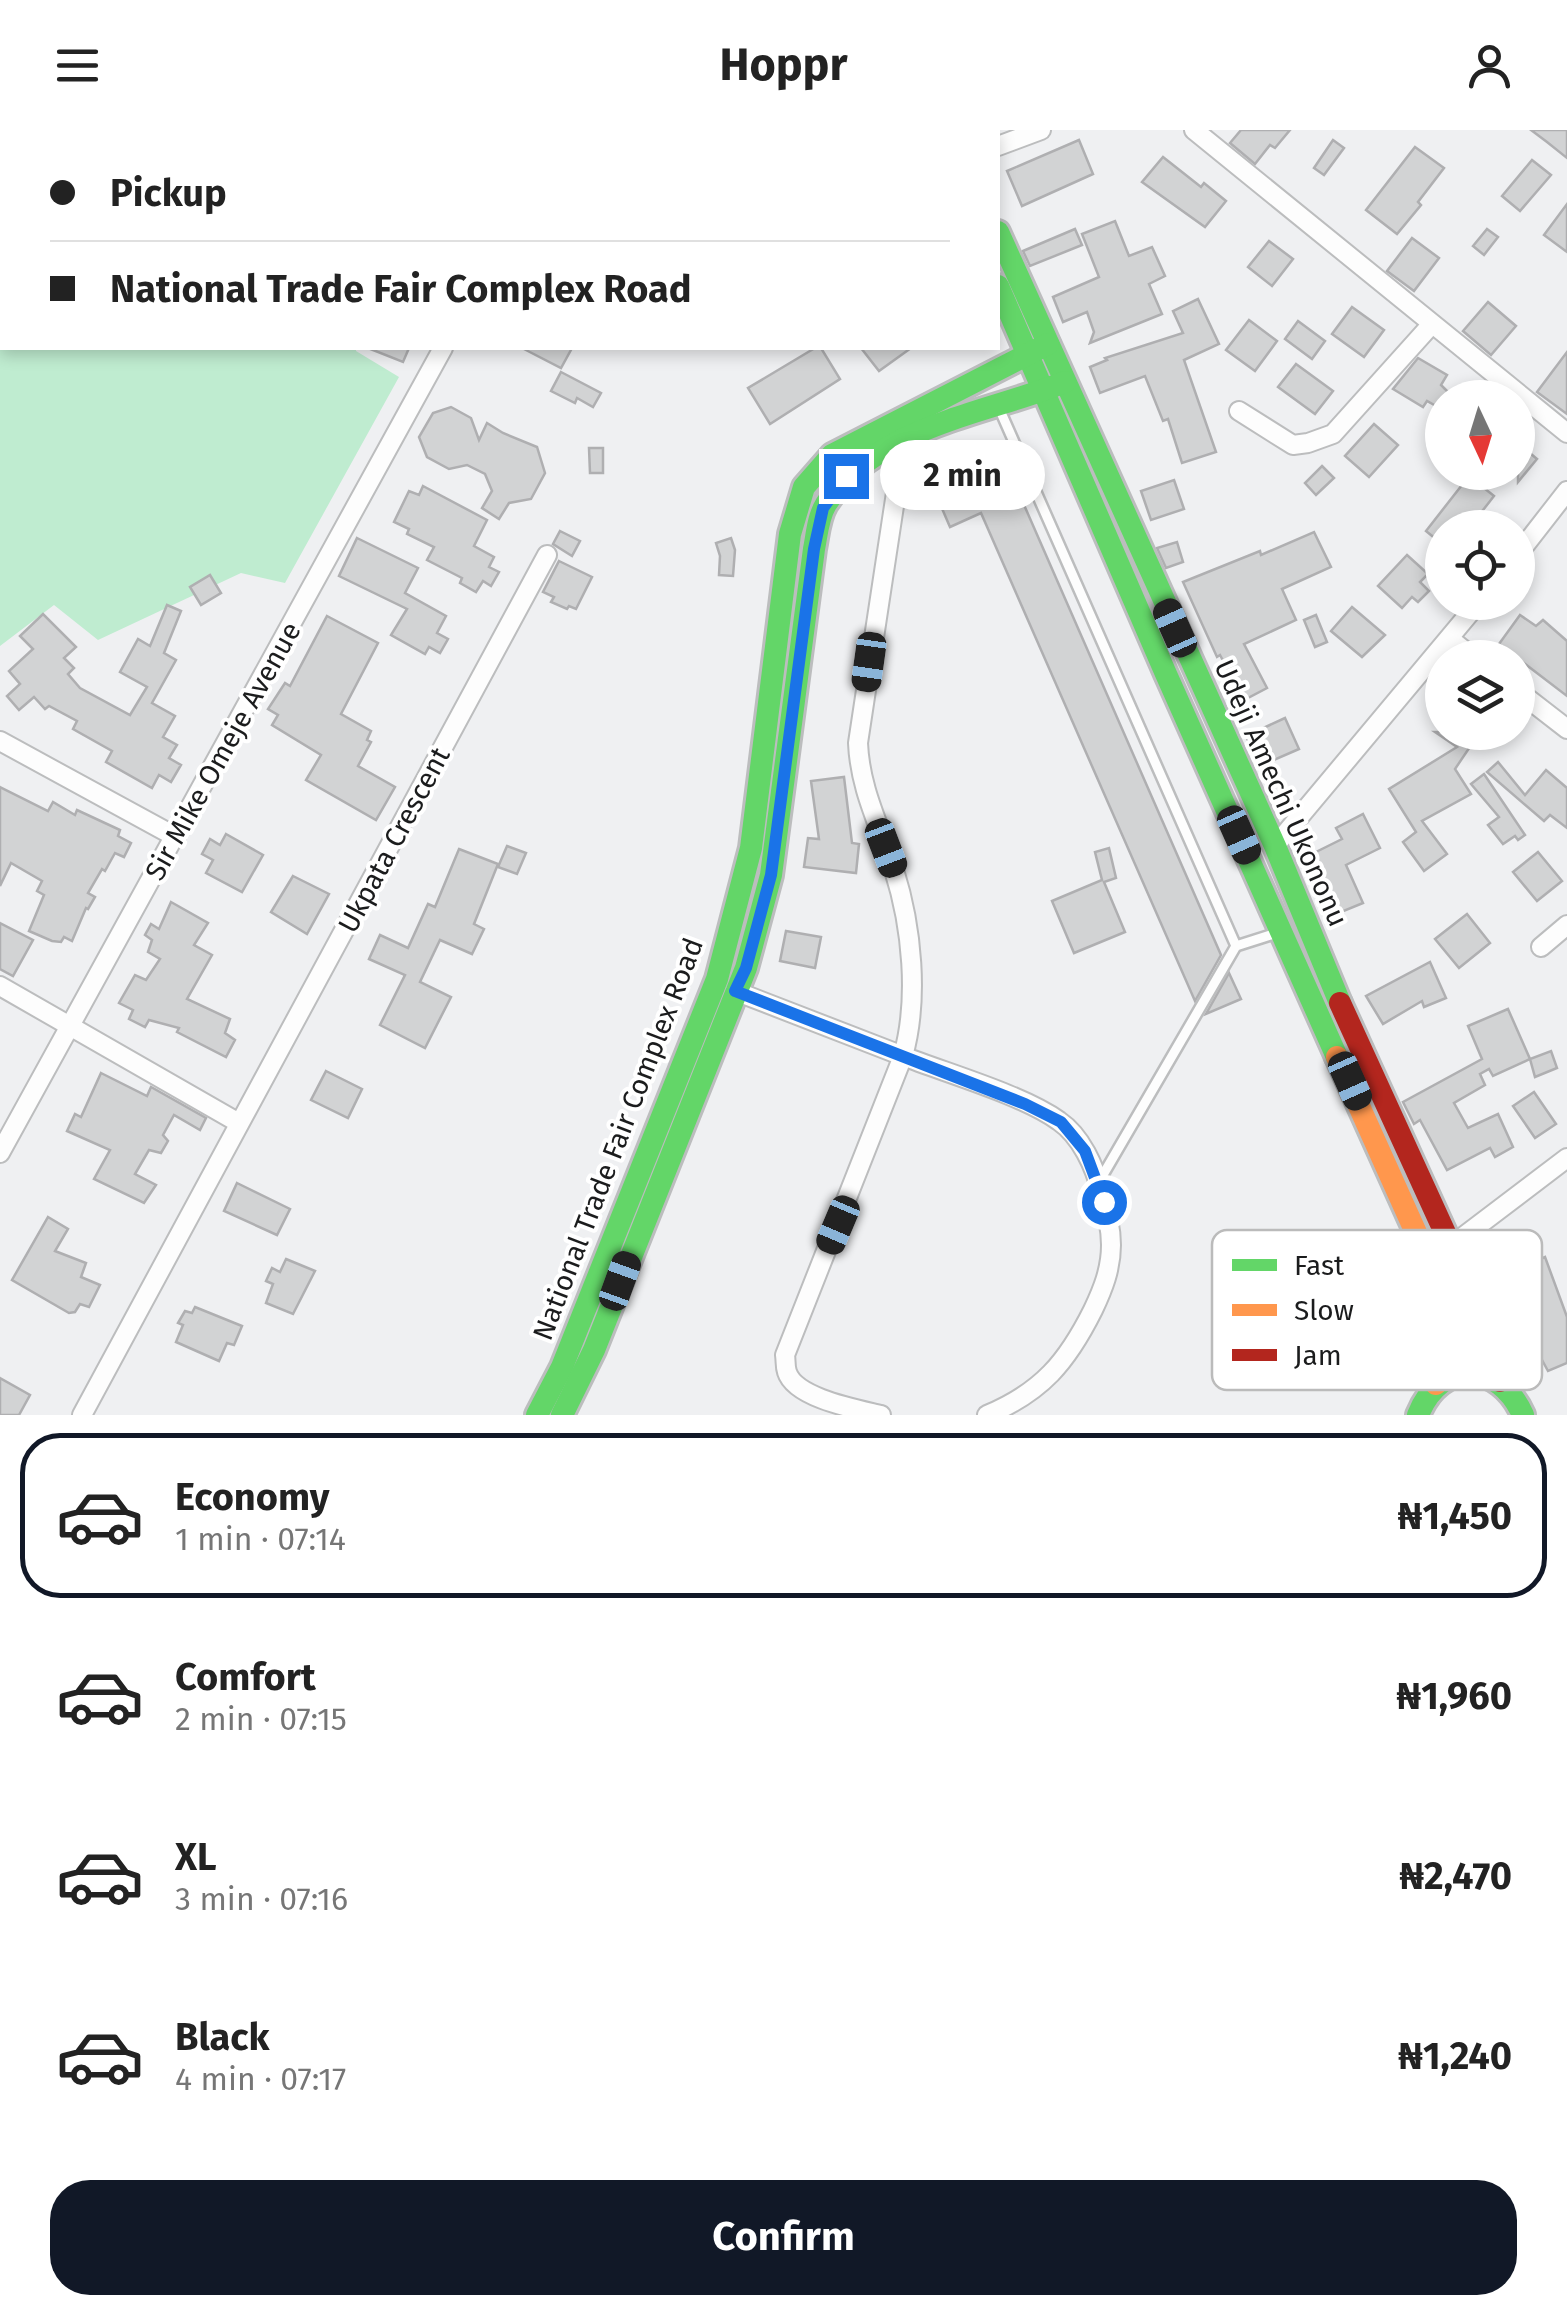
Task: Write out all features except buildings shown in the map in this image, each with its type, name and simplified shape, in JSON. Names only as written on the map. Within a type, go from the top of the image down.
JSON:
[{"type":"main road","name":"Udeji Amechi Ukononu","points":[[1000,238],[1055,387],[1274,846],[1320,988],[1416,1230]]},
{"type":"main road","points":[[1000,289],[1038,349]]},
{"type":"main road","name":"National Trade Fair Complex Road","points":[[537,1415],[562,1367],[717,978],[751,848],[790,534],[804,487],[832,455],[1038,349]]},
{"type":"main road","name":"Udeji Amechi Ukononu","points":[[1055,387],[1166,674],[1283,932],[1320,988],[1443,1230]]},
{"type":"main road","name":"National Trade Fair Complex Road","points":[[562,1415],[594,1350],[746,968],[771,875],[814,549],[823,508],[846,476],[904,440],[1055,387]]},
{"type":"main road","points":[[1416,1413],[1432,1390]]},
{"type":"main road","name":"Udeji Amechi Ukononu","points":[[1511,1390],[1523,1415]]},
{"type":"street","points":[[1000,145],[1040,130]]},
{"type":"street","points":[[1194,130],[1567,432]]},
{"type":"street","points":[[1239,411],[1292,445],[1322,439],[1333,434],[1431,325]]},
{"type":"street","name":"Sir Mike Omeje Avenue","points":[[0,1154],[442,350]]},
{"type":"street","points":[[881,1415],[799,1389],[787,1374],[785,1355],[903,1056],[911,1010],[906,926],[894,870],[867,802],[859,770],[858,743],[904,440]]},
{"type":"street","points":[[1535,532],[1567,492]]},
{"type":"street","name":"Ukpata Crescent","points":[[82,1415],[548,556]]},
{"type":"street","points":[[1274,846],[1465,620]]},
{"type":"street","points":[[1535,704],[1567,729]]},
{"type":"street","points":[[0,741],[176,837]]},
{"type":"street","points":[[1541,946],[1567,925]]},
{"type":"street","points":[[0,986],[240,1123]]},
{"type":"street","points":[[735,991],[1025,1104],[1061,1122],[1085,1151],[1099,1182],[1109,1221],[1111,1248],[1102,1290],[1075,1347],[1060,1366],[1006,1407],[987,1415]]},
{"type":"street","points":[[1472,1230],[1567,1158]]},
{"type":"lane","points":[[998,408],[1236,946]]},
{"type":"lane","points":[[1099,1182],[1236,946],[1283,932]]},
{"type":"green space","points":[[0,350],[356,350],[399,377],[285,583],[241,573],[98,640],[54,605],[0,646]]},
{"type":"traffic: fast","points":[[1000,236],[1275,846],[1340,1003]]},
{"type":"traffic: fast","points":[[1000,291],[1337,1057]]},
{"type":"traffic: fast","points":[[537,1415],[562,1367],[717,979],[751,848],[790,534],[804,487],[832,455],[1048,344]]},
{"type":"traffic: fast","points":[[562,1415],[594,1350],[746,968],[771,875],[814,549],[823,509],[847,478],[903,440],[1065,382]]},
{"type":"traffic: fast","points":[[1418,1415],[1434,1390]]},
{"type":"traffic: fast","points":[[1506,1390],[1523,1415]]},
{"type":"traffic: slow","points":[[1337,1057],[1415,1230]]},
{"type":"traffic: jam","points":[[1340,1003],[1444,1230]]},
{"type":"route","points":[[846,476],[823,508],[814,549],[771,875],[746,968],[735,991],[1025,1104],[1061,1122],[1085,1151],[1104,1202]]}]
